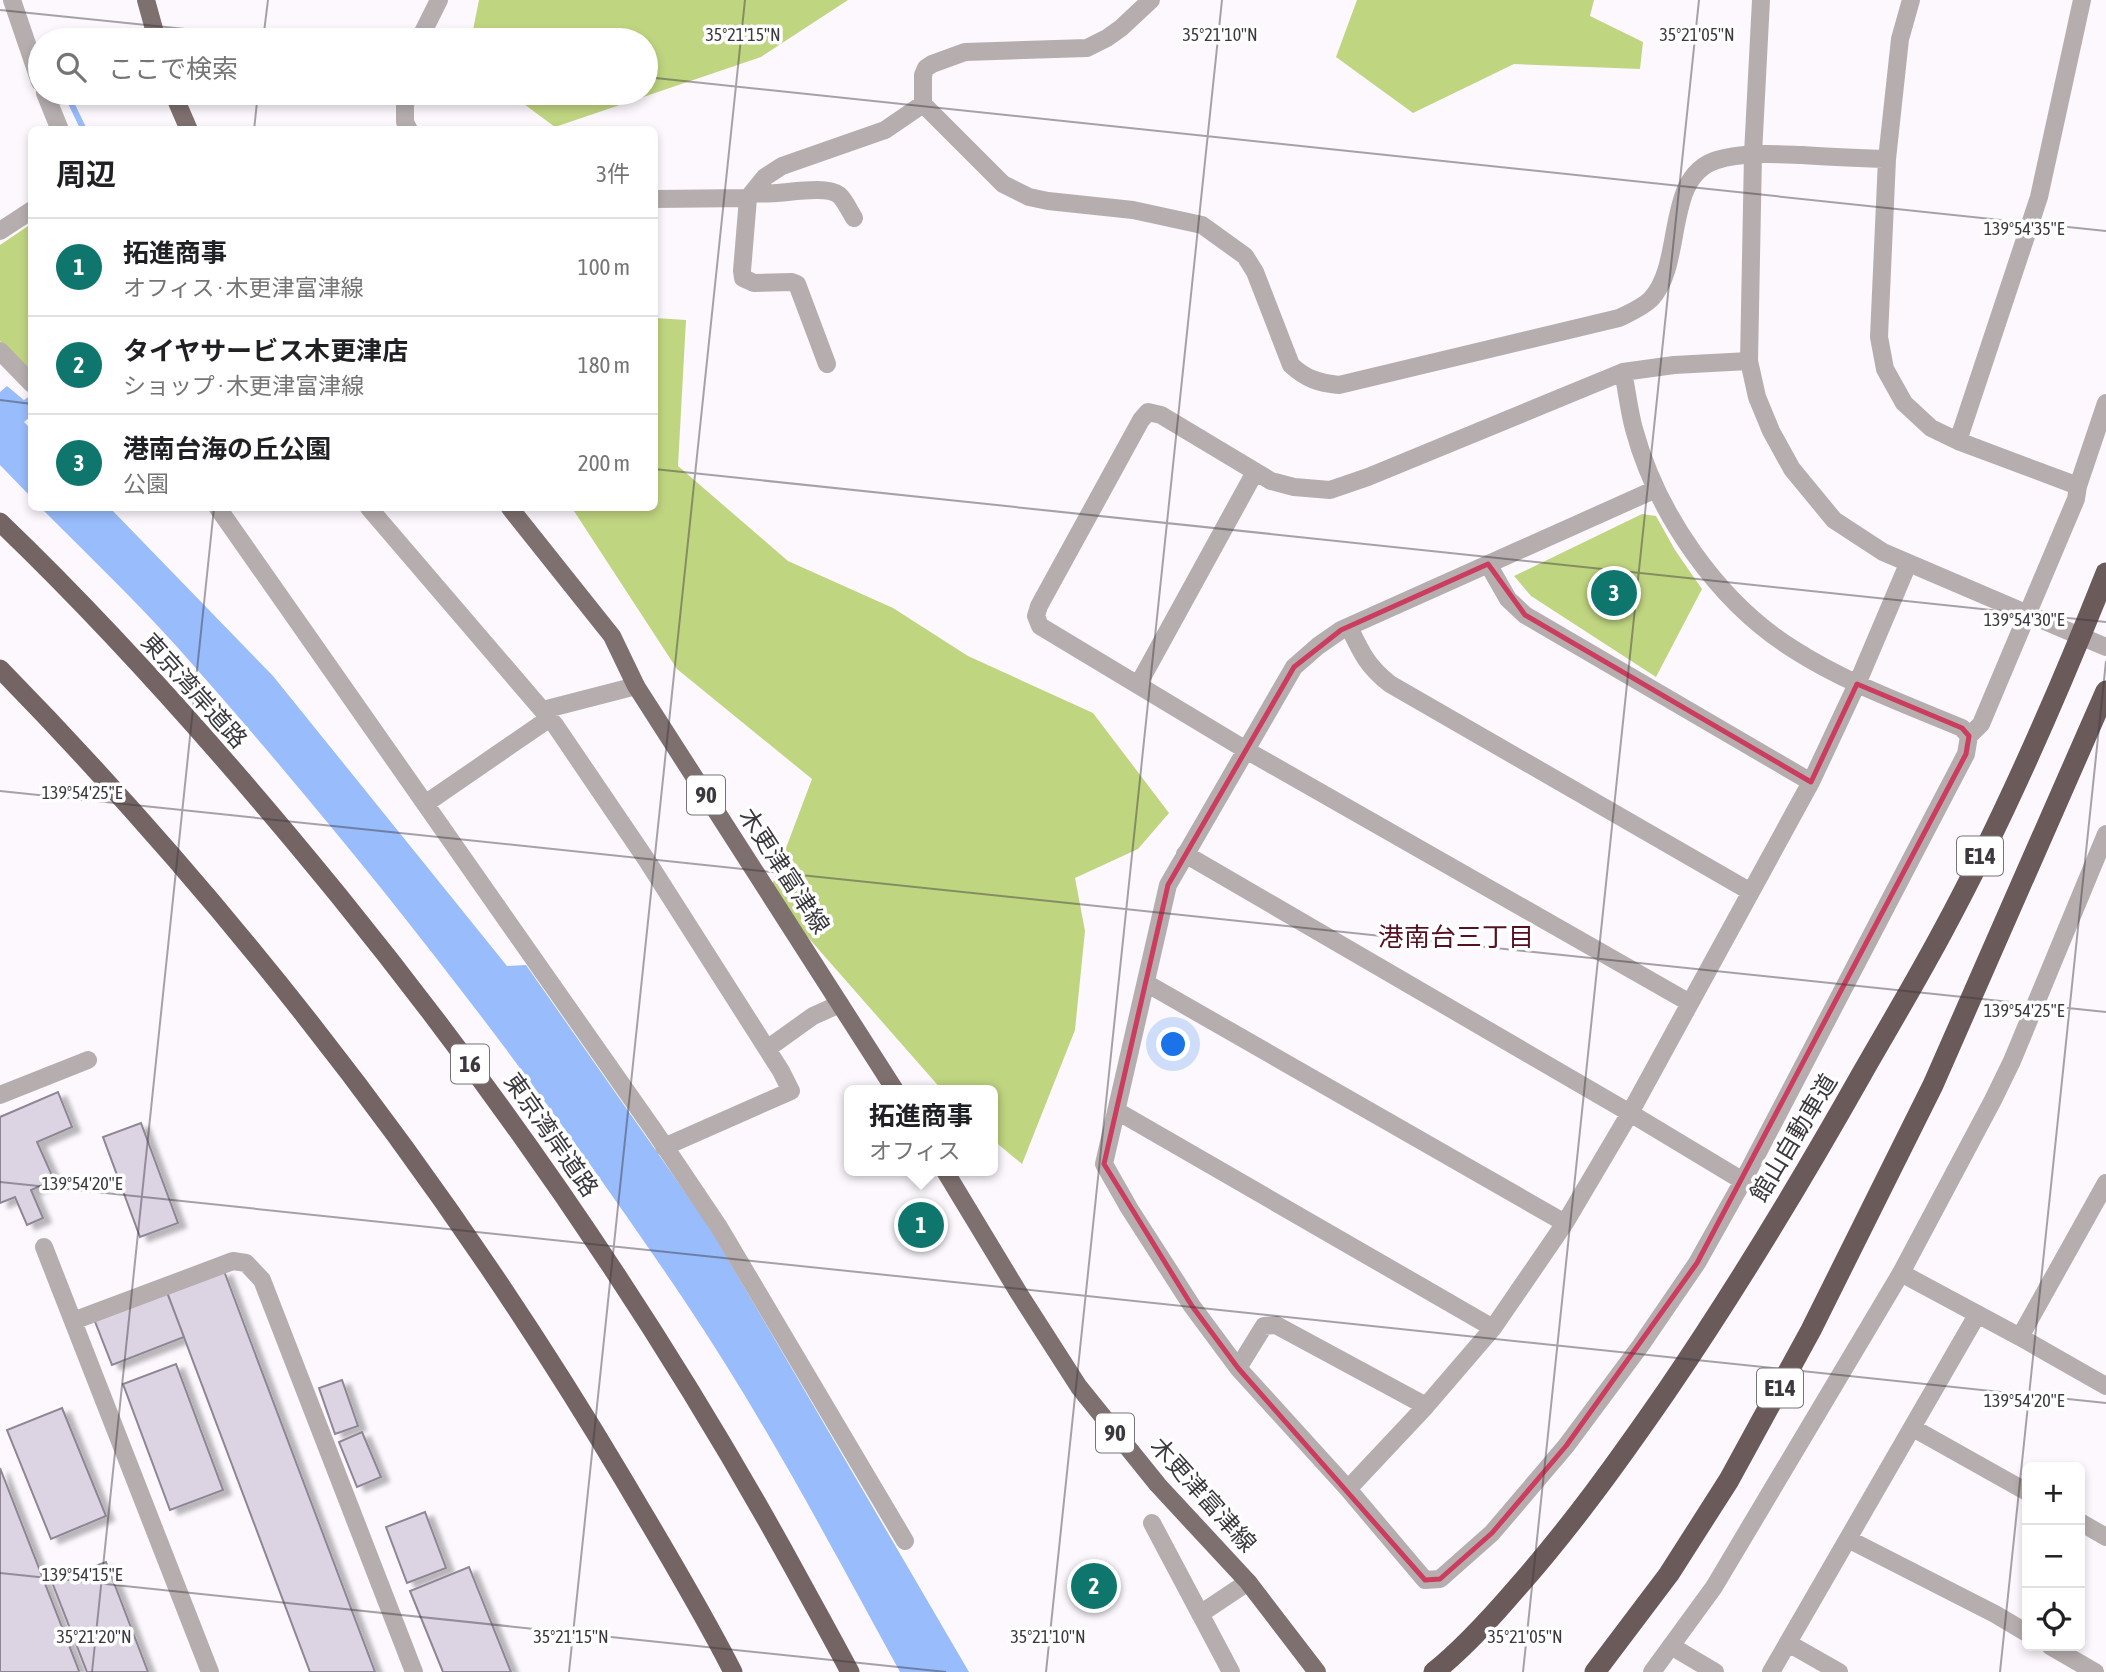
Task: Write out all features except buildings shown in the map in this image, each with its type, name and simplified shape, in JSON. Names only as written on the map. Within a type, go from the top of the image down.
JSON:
[{"type":"highway","name":"東京湾岸道路","points":[[0,522],[55,575],[207,741],[282,827],[436,1017],[579,1217],[663,1346],[759,1505],[850,1672]]},
{"type":"highway","name":"館山自動車道","points":[[1434,1672],[1487,1623],[1545,1556],[1629,1446],[1751,1261],[1832,1127],[1945,927],[2021,774],[2106,573]]},
{"type":"highway","points":[[0,669],[74,746],[197,885],[277,981],[436,1191],[579,1405],[677,1569],[733,1672]]},
{"type":"highway","name":"E14","points":[[1595,1672],[1669,1574],[1729,1480],[1811,1330],[1933,1085],[2106,691]]},
{"type":"main road","points":[[146,0],[154,28]]},
{"type":"main road","points":[[178,105],[187,126]]},
{"type":"main road","name":"木更津富津線","points":[[512,511],[612,636],[636,686],[892,1085]]},
{"type":"main road","name":"木更津富津線","points":[[948,1176],[1080,1387],[1158,1485],[1248,1582],[1317,1672]]},
{"type":"street","points":[[12,0],[28,47]]},
{"type":"street","points":[[425,28],[439,0]]},
{"type":"street","points":[[1151,0],[1121,28],[1087,48],[995,50],[949,56],[926,68],[923,75],[923,104],[1003,184],[1029,197],[1133,210],[1202,225],[1245,256],[1255,272],[1291,365],[1302,375],[1320,383],[1339,385],[1619,318],[1637,309],[1652,298],[1672,255],[1681,202],[1687,184],[1699,170],[1715,160],[1753,154],[1887,159]]},
{"type":"street","points":[[1761,0],[1753,154],[1749,361],[1757,397],[1771,432],[1792,469],[1834,520],[1883,552],[2106,646]]},
{"type":"street","points":[[1912,0],[1900,39],[1887,159],[1879,337],[1885,369],[1904,403],[1931,428],[1958,441],[2078,486]]},
{"type":"street","points":[[1958,441],[2039,197],[2082,0]]},
{"type":"street","points":[[827,364],[797,284],[754,283],[743,278],[750,195],[765,177],[782,166],[885,130],[923,104]]},
{"type":"street","points":[[50,105],[58,126]]},
{"type":"street","points":[[402,126],[404,105]]},
{"type":"street","points":[[658,199],[823,190],[840,195],[854,218]]},
{"type":"street","points":[[0,231],[28,213]]},
{"type":"street","points":[[0,351],[28,381]]},
{"type":"street","points":[[1690,1003],[1246,750],[1040,626],[1036,616],[1141,420],[1148,412],[1161,415],[1271,481],[1294,487],[1330,489],[1368,478],[1623,372],[1674,365],[1749,361]]},
{"type":"street","points":[[1623,372],[1634,430],[1656,489],[1682,537],[1712,577],[1752,617],[1792,649],[1857,684],[1962,728],[1969,736]]},
{"type":"street","points":[[1656,489],[1349,627],[1318,646],[1293,667],[1168,885],[1104,1164],[1192,1306],[1238,1367],[1348,1489],[1424,1580],[1440,1579],[1492,1533],[1566,1446],[1641,1345],[1697,1263],[1743,1181],[1966,754],[1969,736],[1980,724],[2076,499],[2106,403]]},
{"type":"street","points":[[1138,685],[1255,472]]},
{"type":"street","points":[[220,511],[719,1227],[905,1541]]},
{"type":"street","points":[[372,511],[546,714],[646,859],[791,1091],[664,1147]]},
{"type":"street","points":[[1488,564],[1508,599],[1525,615],[1811,782]]},
{"type":"street","points":[[1348,1489],[1426,1406],[1493,1328],[1565,1223],[1630,1113],[1811,782],[1857,684],[1908,564]]},
{"type":"street","points":[[1349,627],[1364,659],[1390,684],[1751,892]]},
{"type":"street","points":[[425,804],[546,714],[636,686]]},
{"type":"street","points":[[1652,1672],[1714,1587],[1901,1273],[2012,1061],[2106,834]]},
{"type":"street","points":[[1185,854],[1743,1181]]},
{"type":"street","points":[[1146,983],[1565,1223]]},
{"type":"street","points":[[767,1049],[813,1016],[840,1004]]},
{"type":"street","points":[[0,1095],[88,1060]]},
{"type":"street","points":[[1117,1111],[1493,1328]]},
{"type":"street","points":[[2020,1337],[2106,1183]]},
{"type":"street","points":[[44,1247],[210,1672]]},
{"type":"street","points":[[73,1321],[233,1261],[246,1263],[262,1280],[414,1672]]},
{"type":"street","points":[[1901,1273],[2106,1386]]},
{"type":"street","points":[[1771,1672],[1977,1315]]},
{"type":"street","points":[[1238,1367],[1265,1326],[1276,1325],[1426,1406]]},
{"type":"street","points":[[1913,1428],[2022,1489]]},
{"type":"street","points":[[1152,1523],[1225,1670]]},
{"type":"street","points":[[2085,1525],[2106,1537]]},
{"type":"street","points":[[1848,1539],[2022,1630]]},
{"type":"street","points":[[1200,1615],[1248,1582]]},
{"type":"street","points":[[1788,1643],[1839,1672]]},
{"type":"street","points":[[1671,1646],[1715,1672]]},
{"type":"street","points":[[2059,1651],[2095,1672]]},
{"type":"highlighted area","points":[[1488,564],[1525,615],[1811,782],[1857,684],[1962,728],[1969,736],[1966,754],[1697,1263],[1566,1446],[1492,1533],[1440,1579],[1425,1580],[1238,1368],[1192,1306],[1104,1164],[1168,885],[1294,667],[1341,630]]},
{"type":"green space","points":[[479,0],[848,0],[761,57],[658,92],[658,28],[473,28]]},
{"type":"green space","points":[[1357,0],[1594,0],[1590,16],[1643,42],[1640,69],[1514,64],[1413,113],[1336,57]]},
{"type":"green space","points":[[525,105],[620,105],[558,126],[554,126]]},
{"type":"green space","points":[[28,226],[28,369],[0,341],[0,245]]},
{"type":"green space","points":[[658,318],[686,320],[678,466],[788,561],[893,608],[968,656],[1093,713],[1169,813],[1138,849],[1075,878],[1085,931],[1075,1030],[1022,1164],[998,1144],[998,1085],[938,1085],[769,893],[812,779],[677,669],[574,511],[658,511]]},
{"type":"green space","points":[[1642,514],[1656,516],[1702,589],[1656,677],[1531,596],[1514,576]]},
{"type":"water","points":[[7,386],[28,404],[28,419],[24,422],[28,426],[28,494],[0,465],[0,392]]},
{"type":"water","points":[[44,511],[113,511],[273,676],[507,966],[526,965],[708,1225],[969,1672],[900,1672],[742,1391],[684,1300],[566,1131],[442,966],[313,805],[247,726],[111,577]]},
{"type":"waterway","points":[[72,105],[82,126]]},
{"type":"waterway","points":[[21,406],[28,401]]},
{"type":"place","name":"港南台海の丘公園","points":[[1614,593]]},
{"type":"place","name":"拓進商事","points":[[921,1225]]},
{"type":"place","name":"タイヤサービス木更津店","points":[[1094,1586]]},
{"type":"district","name":"港南台三丁目","points":[[1456,937]]}]
